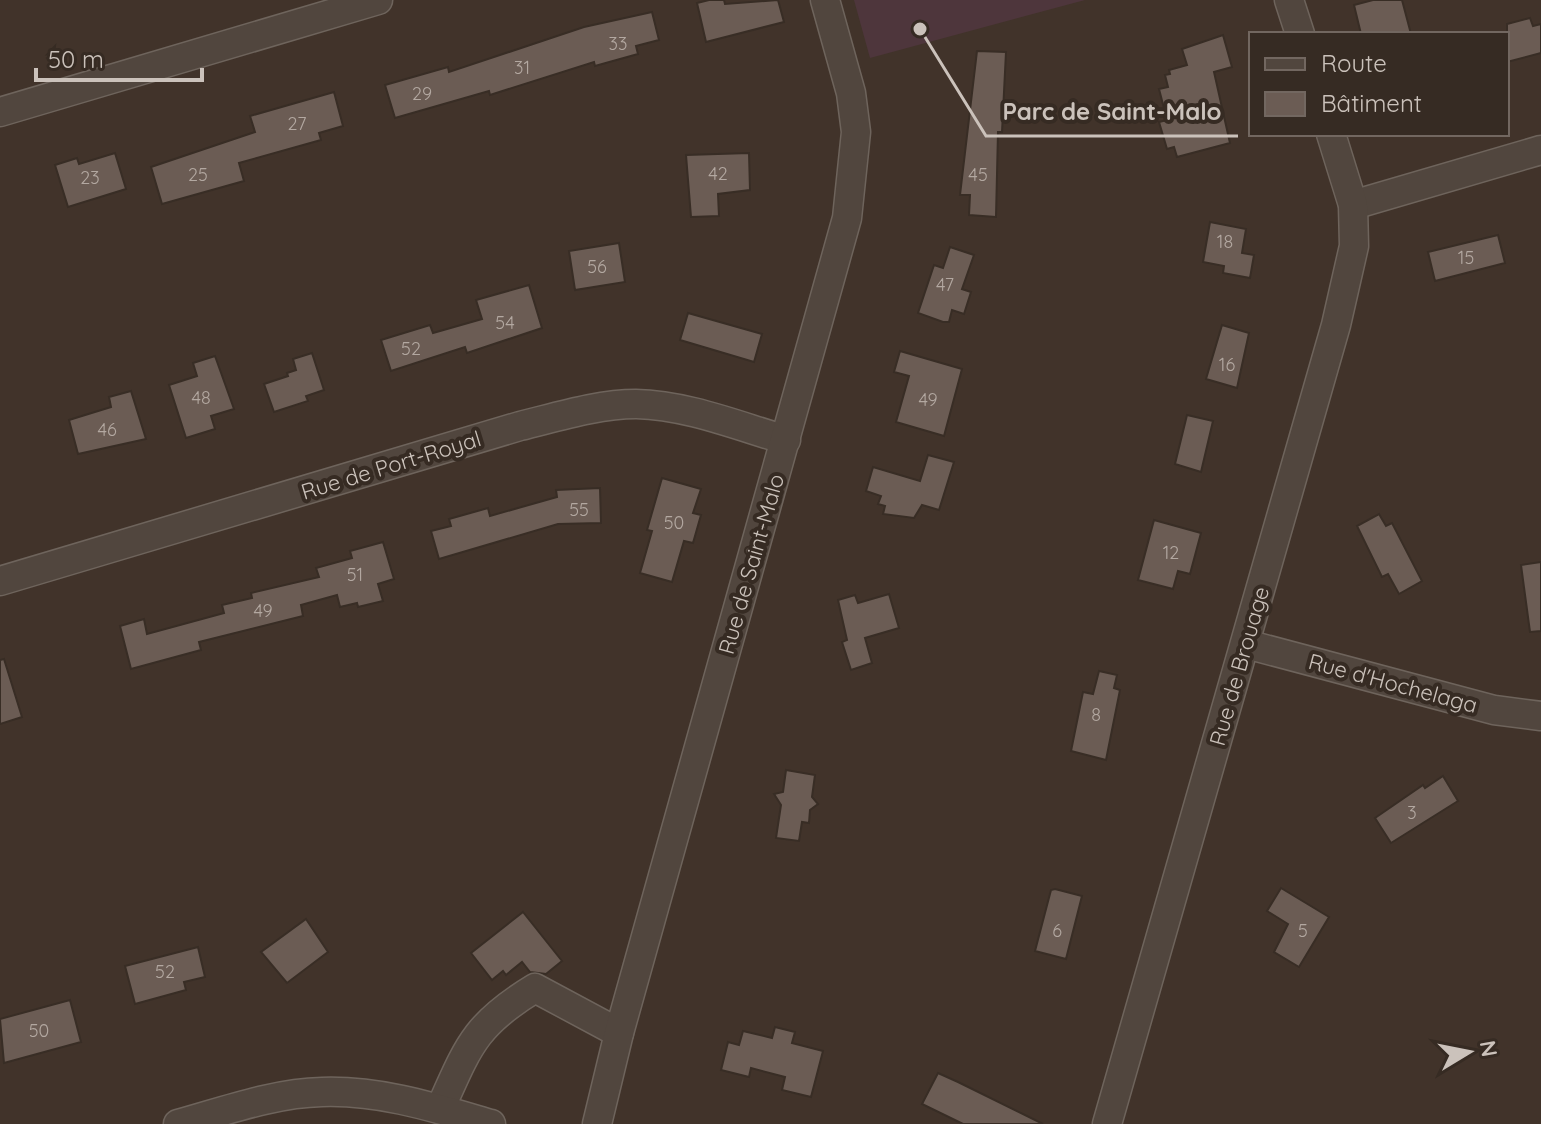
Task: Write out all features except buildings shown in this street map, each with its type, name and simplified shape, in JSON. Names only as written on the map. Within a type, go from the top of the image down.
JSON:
[{"type":"street","points":[[0,112],[378,0]]},
{"type":"street","name":"Rue de Saint-Malo","points":[[597,1124],[619,1033],[847,218],[856,132],[851,93],[825,0]]},
{"type":"street","points":[[1289,0],[1299,32]]},
{"type":"street","name":"Rue de Brouage","points":[[1107,1124],[1336,325],[1354,246],[1353,205],[1332,136]]},
{"type":"street","points":[[1353,205],[1541,150]]},
{"type":"street","name":"Rue de Port-Royal","points":[[0,581],[520,426],[601,408],[634,404],[669,407],[786,440]]},
{"type":"street","name":"Rue d'Hochelaga","points":[[1246,644],[1494,710],[1541,716]]},
{"type":"street","points":[[440,1109],[469,1045],[498,1010],[535,988],[619,1033]]},
{"type":"street","points":[[178,1124],[280,1097],[321,1092],[377,1095],[491,1124]]},
{"type":"shaded area","points":[[854,0],[1085,0],[870,58]]},
{"type":"place","name":"Parc de Saint-Malo","points":[[920,29]]}]
